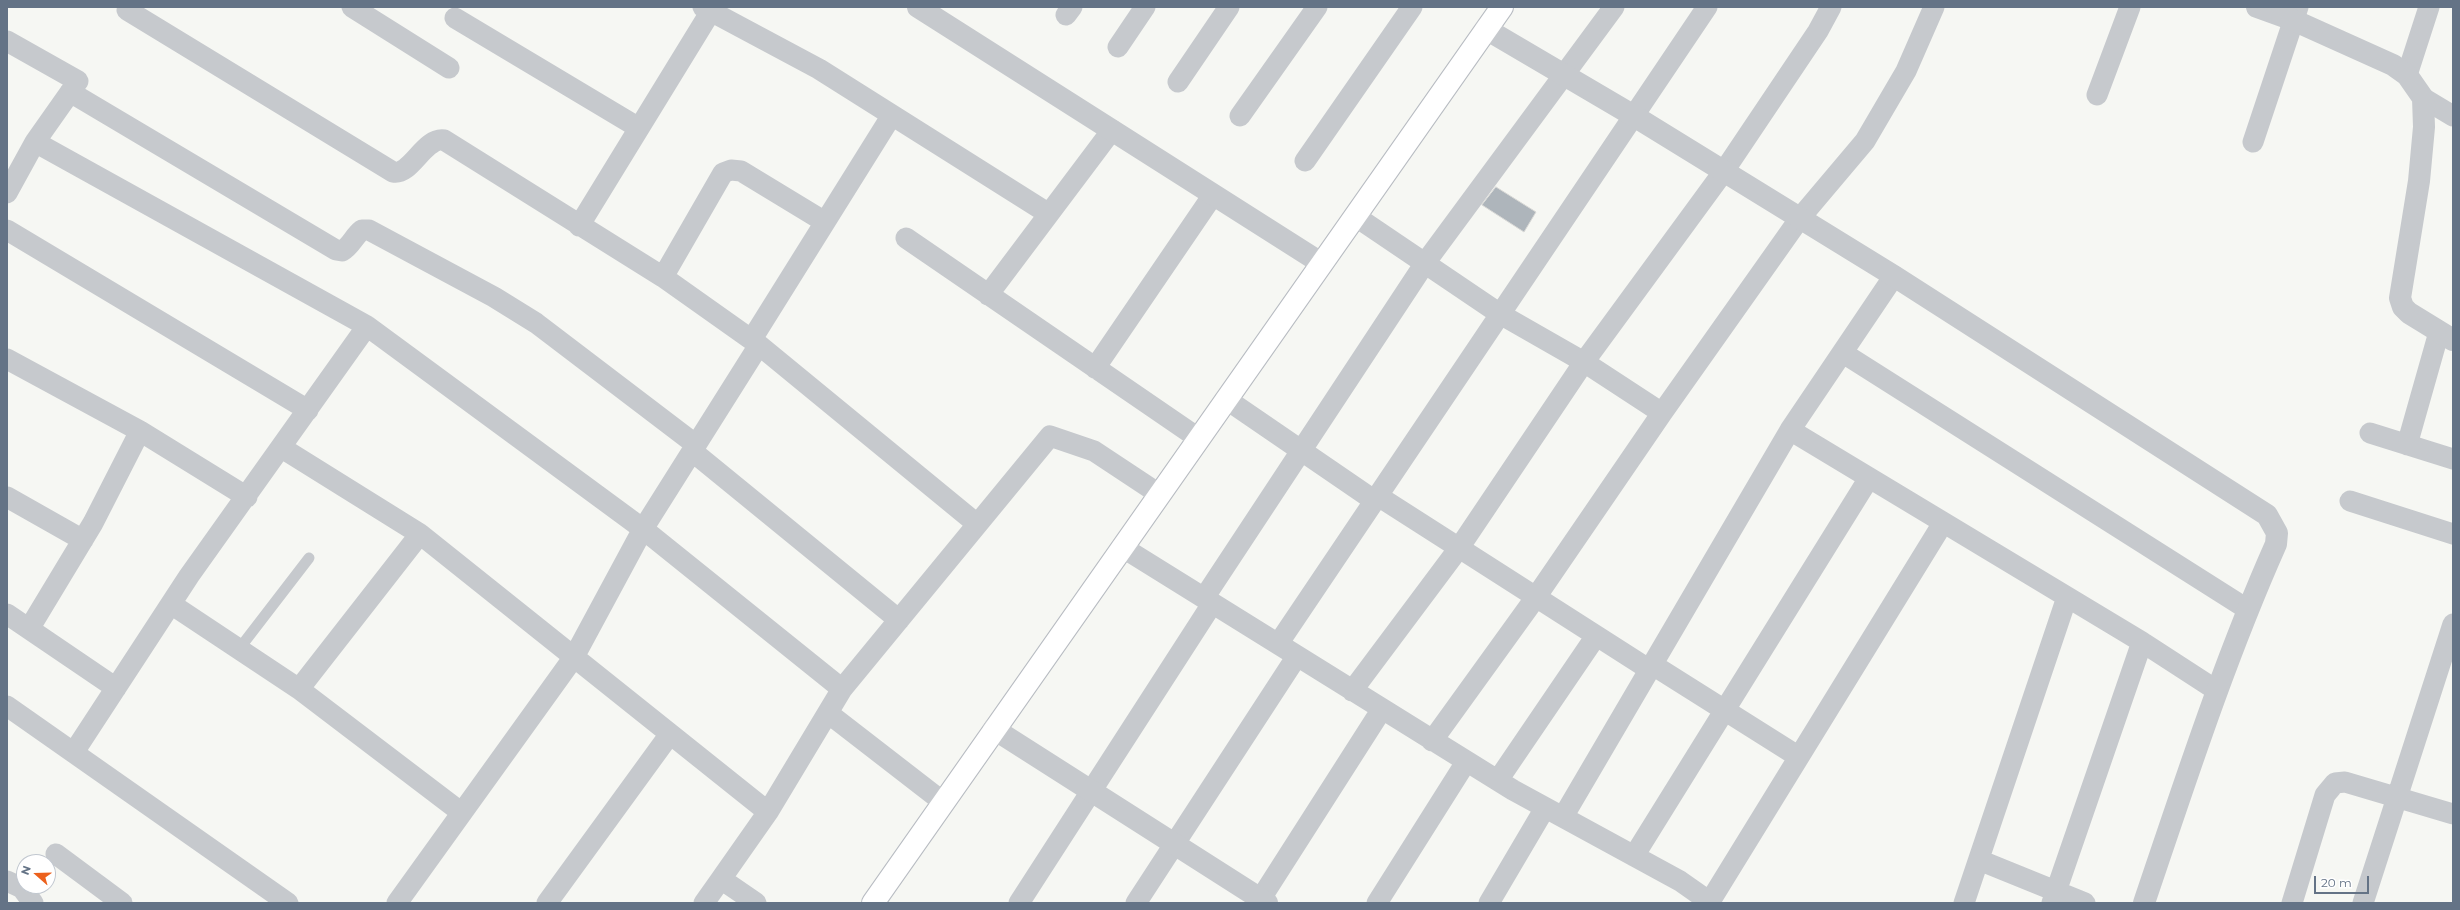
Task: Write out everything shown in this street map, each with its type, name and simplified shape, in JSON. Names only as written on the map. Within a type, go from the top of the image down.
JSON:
[{"type":"main road","points":[[873,903],[1502,7]]},
{"type":"street","points":[[352,7],[449,68]]},
{"type":"street","points":[[918,7],[1321,263]]},
{"type":"street","points":[[1118,46],[1145,7]]},
{"type":"street","points":[[1178,82],[1229,7]]},
{"type":"street","points":[[1240,116],[1317,7]]},
{"type":"street","points":[[1305,161],[1412,7]]},
{"type":"street","points":[[1019,903],[1091,791],[1302,451],[1425,263],[1565,76],[1614,7]]},
{"type":"street","points":[[1278,644],[1707,7]]},
{"type":"street","points":[[1352,691],[1459,548],[1584,362],[1724,171],[1818,31],[1831,7]]},
{"type":"street","points":[[1432,741],[1536,597],[1662,413],[1800,218],[1841,172],[1877,122],[1906,71],[1934,7]]},
{"type":"street","points":[[2097,95],[2130,7]]},
{"type":"street","points":[[2257,7],[2296,14],[2393,65],[2407,76],[2423,98],[2453,116]]},
{"type":"street","points":[[2407,76],[2429,7]]},
{"type":"street","points":[[126,8],[393,172],[402,171],[434,141],[444,140],[663,278],[755,342],[977,524]]},
{"type":"street","points":[[579,226],[639,128],[707,9],[819,68],[1049,214]]},
{"type":"street","points":[[2253,142],[2296,14]]},
{"type":"street","points":[[456,18],[639,128]]},
{"type":"street","points":[[1486,29],[1634,116],[1894,276],[2268,515],[2277,533],[2276,544],[2247,609],[2216,690],[2144,903]]},
{"type":"street","points":[[7,40],[78,81],[35,142],[7,193]]},
{"type":"street","points":[[70,92],[336,250],[342,251],[348,248],[358,233],[362,230],[369,230],[494,297],[536,323],[693,448],[899,620]]},
{"type":"street","points":[[2407,445],[2446,336],[2409,313],[2403,307],[2400,298],[2422,152],[2423,98]]},
{"type":"street","points":[[397,903],[574,657],[643,529],[693,448],[825,222],[892,115]]},
{"type":"street","points":[[988,294],[1112,130]]},
{"type":"street","points":[[35,142],[367,326],[643,529],[842,689]]},
{"type":"street","points":[[663,278],[723,173],[731,170],[741,171],[825,222]]},
{"type":"street","points":[[1095,368],[1213,195]]},
{"type":"street","points":[[1355,216],[1500,314],[1584,362],[1662,413]]},
{"type":"street","points":[[7,230],[308,410]]},
{"type":"street","points":[[906,238],[1198,438]]},
{"type":"street","points":[[1563,817],[1790,430],[1894,276]]},
{"type":"street","points":[[74,752],[171,604],[367,326]]},
{"type":"street","points":[[1843,353],[2247,609]]},
{"type":"street","points":[[7,359],[140,431],[247,497]]},
{"type":"street","points":[[1226,399],[1302,451],[1459,548],[1596,636],[1799,756]]},
{"type":"street","points":[[1790,430],[2142,642],[2216,690]]},
{"type":"street","points":[[29,629],[83,540],[140,431]]},
{"type":"street","points":[[2370,433],[2453,459]]},
{"type":"street","points":[[704,903],[768,812],[842,689],[1050,436],[1094,451],[1159,494]]},
{"type":"street","points":[[282,448],[420,534],[768,812]]},
{"type":"street","points":[[1634,856],[1869,478]]},
{"type":"street","points":[[7,497],[83,540]]},
{"type":"street","points":[[2350,501],[2453,534]]},
{"type":"street","points":[[1122,547],[1466,762],[1545,808],[1680,882],[1709,903],[1943,523]]},
{"type":"street","points":[[299,689],[420,534]]},
{"type":"street","points":[[1964,903],[2068,597]]},
{"type":"street","points":[[171,604],[299,689],[462,813]]},
{"type":"street","points":[[7,614],[116,688]]},
{"type":"street","points":[[2363,903],[2453,624]]},
{"type":"street","points":[[1498,780],[1596,636]]},
{"type":"street","points":[[2054,897],[2142,642]]},
{"type":"street","points":[[1136,903],[1173,844],[1297,656]]},
{"type":"street","points":[[7,706],[288,903]]},
{"type":"street","points":[[994,729],[1262,902],[1382,709]]},
{"type":"street","points":[[828,713],[943,802]]},
{"type":"street","points":[[547,903],[670,734]]},
{"type":"street","points":[[1377,903],[1466,762]]},
{"type":"street","points":[[2292,903],[2329,787],[2335,783],[2345,782],[2453,814]]},
{"type":"street","points":[[1489,903],[1545,808]]},
{"type":"street","points":[[56,854],[122,903]]},
{"type":"street","points":[[1979,860],[2054,897],[2085,903]]},
{"type":"street","points":[[721,879],[756,903]]},
{"type":"street","points":[[7,881],[22,888],[33,903]]},
{"type":"lane","points":[[240,650],[309,558]]},
{"type":"building","points":[[1496,187],[1536,212],[1524,232],[1482,205]]}]
